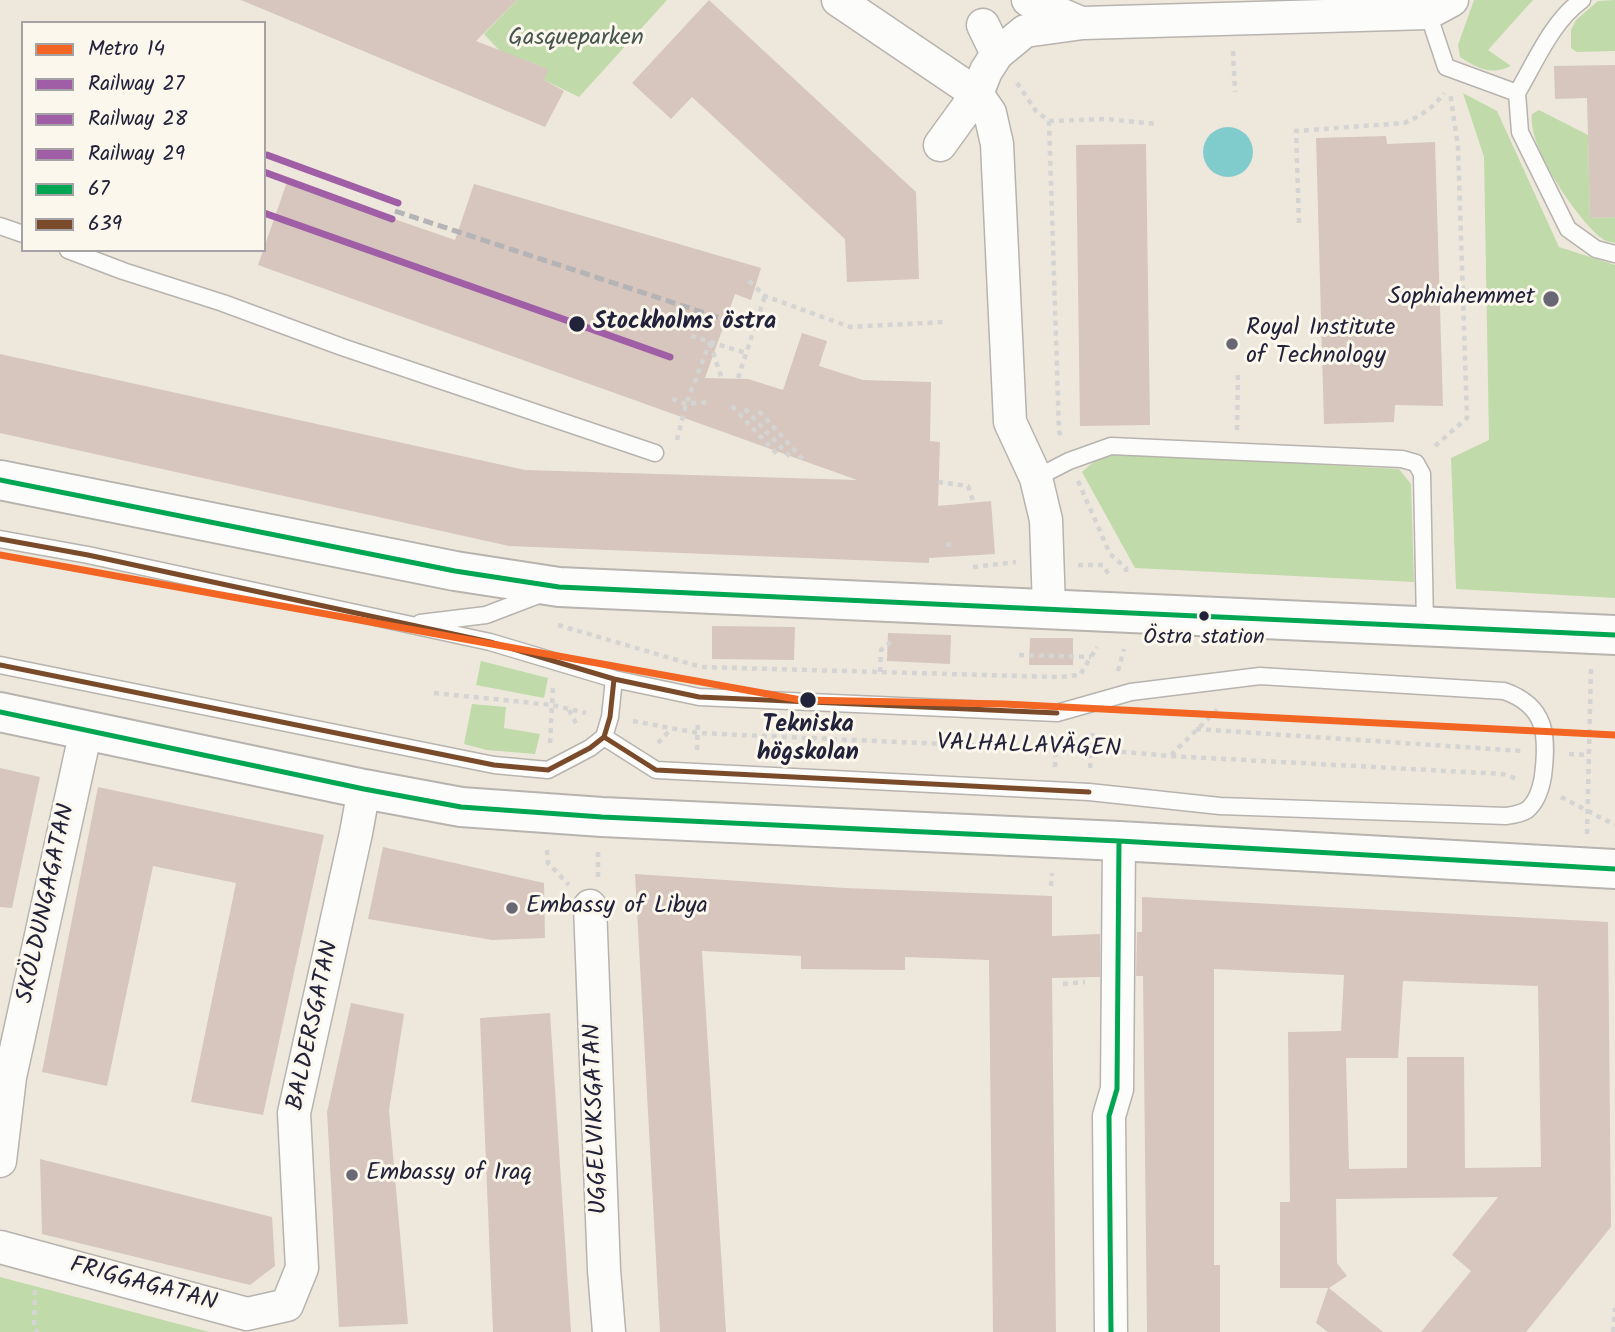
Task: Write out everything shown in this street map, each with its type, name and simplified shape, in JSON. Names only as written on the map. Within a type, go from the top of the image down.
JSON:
[{"type":"main road","points":[[0,480],[455,571],[559,587],[1603,634]]},
{"type":"main road","points":[[0,712],[461,807],[1119,841],[1605,862]]},
{"type":"street","points":[[838,0],[977,94],[990,113],[997,144],[1010,422],[1036,478],[1048,541],[1049,608]]},
{"type":"street","points":[[1028,0],[1083,23]]},
{"type":"street","points":[[940,145],[977,94],[986,71],[997,54],[1025,31],[1083,23],[1440,6]]},
{"type":"street","points":[[984,25],[997,54]]},
{"type":"street","name":"SKÖLDUNGAGATAN","points":[[0,1161],[10,1077],[86,730]]},
{"type":"street","name":"BALDERSGATAN","points":[[287,1305],[302,1268],[294,1113],[364,789]]},
{"type":"street","points":[[1111,1332],[1109,1116],[1117,1089],[1119,841]]},
{"type":"street","name":"UGGELVIKSGATAN","points":[[590,906],[604,1270],[609,1332]]},
{"type":"street","name":"FRIGGAGATAN","points":[[0,1247],[247,1314],[287,1305]]},
{"type":"lane","points":[[1582,0],[1573,6],[1553,33],[1517,93],[1520,132],[1568,229],[1596,249],[1615,254]]},
{"type":"lane","points":[[1440,6],[1446,67],[1517,93]]},
{"type":"lane","points":[[0,226],[21,232]]},
{"type":"lane","points":[[73,252],[655,453]]},
{"type":"lane","points":[[1036,478],[1069,461],[1111,446],[1402,459],[1416,463],[1422,474],[1424,625]]},
{"type":"lane","points":[[0,539],[89,555],[490,642],[614,679],[699,698],[1057,713],[1130,692],[1260,676],[1504,691],[1527,703],[1538,718],[1545,731],[1545,752],[1541,788],[1528,809],[1506,816],[1220,806],[1089,792],[656,769],[604,737]]},
{"type":"lane","points":[[406,625],[486,615],[559,587]]},
{"type":"lane","points":[[0,665],[480,762],[548,770],[590,748],[604,737],[610,717],[614,679]]},
{"type":"path","points":[[1233,47],[1235,92]]},
{"type":"path","points":[[1299,223],[1296,131],[1404,123],[1419,117],[1436,104],[1449,86],[1458,147],[1467,418],[1416,463]]},
{"type":"path","points":[[1036,111],[1049,121],[1105,119],[1157,124]]},
{"type":"path","points":[[1049,121],[1059,431],[1069,461],[1110,555],[1126,568],[1126,579]]},
{"type":"path","points":[[749,281],[765,296],[850,327],[944,322]]},
{"type":"path","points":[[738,379],[765,296]]},
{"type":"path","points":[[691,336],[746,353]]},
{"type":"path","points":[[655,453],[674,453],[686,404],[710,342]]},
{"type":"path","points":[[710,342],[722,379]]},
{"type":"path","points":[[1236,452],[1238,371]]},
{"type":"path","points":[[672,399],[686,404],[710,402]]},
{"type":"path","points":[[732,406],[777,454]]},
{"type":"path","points":[[745,409],[792,459]]},
{"type":"path","points":[[759,411],[805,462]]},
{"type":"path","points":[[938,482],[968,486],[973,502]]},
{"type":"path","points":[[946,545],[954,544]]},
{"type":"path","points":[[962,569],[1011,562]]},
{"type":"path","points":[[548,770],[559,587]]},
{"type":"path","points":[[557,625],[701,667],[1058,677]]},
{"type":"path","points":[[1603,634],[1589,755],[1587,809],[1605,862]]},
{"type":"path","points":[[880,671],[881,650],[892,641]]},
{"type":"path","points":[[1019,655],[1091,657]]},
{"type":"path","name":"VALHALLAVÄGEN","points":[[435,693],[552,705],[698,733],[1091,749],[1170,756],[1503,774],[1541,788],[1615,825]]},
{"type":"path","points":[[1170,756],[1222,705]]},
{"type":"path","points":[[1196,729],[1589,755]]},
{"type":"path","points":[[545,813],[548,863]]},
{"type":"path","points":[[1063,984],[1086,983],[1085,977]]},
{"type":"path","points":[[36,1258],[34,1328],[38,1332]]},
{"type":"path","points":[[1612,1329],[1615,1308]]},
{"type":"green space","name":"Gasqueparken","points":[[517,0],[667,0],[579,97],[544,80],[547,69],[530,62],[525,78],[484,34]]},
{"type":"green space","points":[[1474,0],[1533,0],[1488,50],[1511,66],[1497,70],[1484,69],[1460,57],[1458,45]]},
{"type":"green space","points":[[1615,0],[1615,51],[1577,52],[1571,48],[1571,30],[1576,20],[1598,1]]},
{"type":"green space","name":"Sophiahemmet","points":[[1463,93],[1497,111],[1559,247],[1615,265],[1615,598],[1456,589],[1451,458],[1489,440],[1484,157]]},
{"type":"green space","points":[[1539,110],[1588,135],[1590,218],[1615,217],[1615,243],[1603,239],[1590,227],[1555,180],[1537,144],[1533,128],[1532,114]]},
{"type":"green space","points":[[1104,453],[1399,469],[1411,484],[1414,582],[1135,568],[1082,472]]},
{"type":"green space","points":[[481,661],[548,678],[544,698],[476,685]]},
{"type":"green space","points":[[472,704],[506,707],[504,728],[540,734],[535,754],[487,750],[464,744]]},
{"type":"green space","points":[[0,1277],[209,1332],[0,1332]]},
{"type":"water","points":[[1228,127],[1245,135],[1253,152],[1245,169],[1228,177],[1211,169],[1203,152],[1211,135]]},
{"type":"building","points":[[241,0],[517,0],[476,41],[548,69],[544,80],[564,91],[545,127]]},
{"type":"building","points":[[709,0],[916,192],[919,279],[847,282],[845,239],[692,97],[671,119],[632,83]]},
{"type":"building","points":[[1615,65],[1615,217],[1590,218],[1587,98],[1555,99],[1554,66]]},
{"type":"building","points":[[1386,136],[1387,144],[1435,142],[1443,406],[1395,405],[1394,422],[1324,424],[1316,138]]},
{"type":"building","points":[[1146,144],[1150,425],[1080,426],[1076,145]]},
{"type":"building","points":[[287,182],[455,240],[474,184],[761,268],[751,300],[735,294],[705,378],[748,379],[783,390],[802,333],[827,341],[819,366],[863,380],[931,382],[930,441],[940,442],[938,506],[991,501],[995,554],[929,558],[929,563],[509,546],[0,433],[0,354],[525,470],[857,480],[258,265],[263,252],[266,252],[266,242]]},
{"type":"building","points":[[712,626],[795,627],[794,660],[712,659]]},
{"type":"building","points":[[888,633],[951,635],[950,664],[887,661]]},
{"type":"building","points":[[1030,638],[1073,638],[1073,665],[1029,665]]},
{"type":"building","points":[[0,768],[40,777],[12,908],[0,907]]},
{"type":"building","points":[[98,787],[324,835],[263,1115],[191,1102],[236,883],[153,866],[107,1086],[42,1072]]},
{"type":"building","points":[[383,847],[544,883],[545,938],[492,940],[368,919]]},
{"type":"building","points":[[635,874],[845,888],[1052,896],[1052,936],[1100,934],[1100,977],[1052,978],[1056,1332],[993,1332],[989,960],[905,957],[905,970],[801,969],[801,956],[702,951],[726,1332],[660,1332]]},
{"type":"building","points":[[1142,897],[1608,922],[1611,1227],[1526,1332],[1421,1332],[1471,1271],[1452,1255],[1498,1197],[1336,1199],[1337,1263],[1347,1276],[1329,1288],[1383,1332],[1328,1332],[1316,1323],[1328,1288],[1280,1288],[1280,1202],[1290,1202],[1288,1032],[1341,1031],[1344,975],[1214,969],[1214,1265],[1220,1265],[1220,1332],[1147,1332],[1143,976],[1136,976],[1137,932],[1142,932]],"holes":[[[1403,981],[1538,986],[1541,1167],[1465,1168],[1464,1057],[1407,1057],[1407,1168],[1349,1169],[1346,1058],[1398,1058]]]},
{"type":"building","points":[[351,1003],[404,1014],[389,1110],[408,1324],[339,1327],[327,1112]]},
{"type":"building","points":[[550,1013],[571,1332],[493,1332],[480,1018]]},
{"type":"building","points":[[40,1159],[272,1217],[275,1266],[250,1285],[42,1234]]},
{"type":"railway","points":[[395,211],[723,319]]},
{"type":"metro line","name":"14","points":[[0,555],[801,700],[1004,704],[1615,735]]},
{"type":"rail line","name":"29","points":[[267,155],[398,203]]},
{"type":"rail line","name":"28","points":[[266,173],[392,219]]},
{"type":"rail line","name":"27","points":[[266,214],[670,357]]},
{"type":"transit line","name":"67","points":[[0,480],[455,571],[559,587],[1615,635]]},
{"type":"transit line","name":"639","points":[[0,539],[88,555],[490,642],[614,679],[699,697],[1057,713]]},
{"type":"transit line","name":"639","points":[[0,665],[494,765],[548,770],[590,748],[604,737],[610,717],[614,679]]},
{"type":"transit line","name":"67","points":[[0,712],[461,807],[602,817],[1119,841],[1615,869]]},
{"type":"transit line","name":"639","points":[[604,737],[656,770],[1089,792]]},
{"type":"transit line","name":"67","points":[[1111,1332],[1109,1116],[1117,1089],[1119,841]]},
{"type":"place","name":"Sophiahemmet","points":[[1551,299]]},
{"type":"place","name":"Stockholms östra","points":[[577,324]]},
{"type":"place","name":"Royal Institute of Technology","points":[[1232,344]]},
{"type":"place","name":"Östra station","points":[[1204,616]]},
{"type":"place","name":"Tekniska högskolan","points":[[808,700]]},
{"type":"place","name":"Embassy of Libya","points":[[512,908]]},
{"type":"place","name":"Embassy of Iraq","points":[[352,1175]]}]
